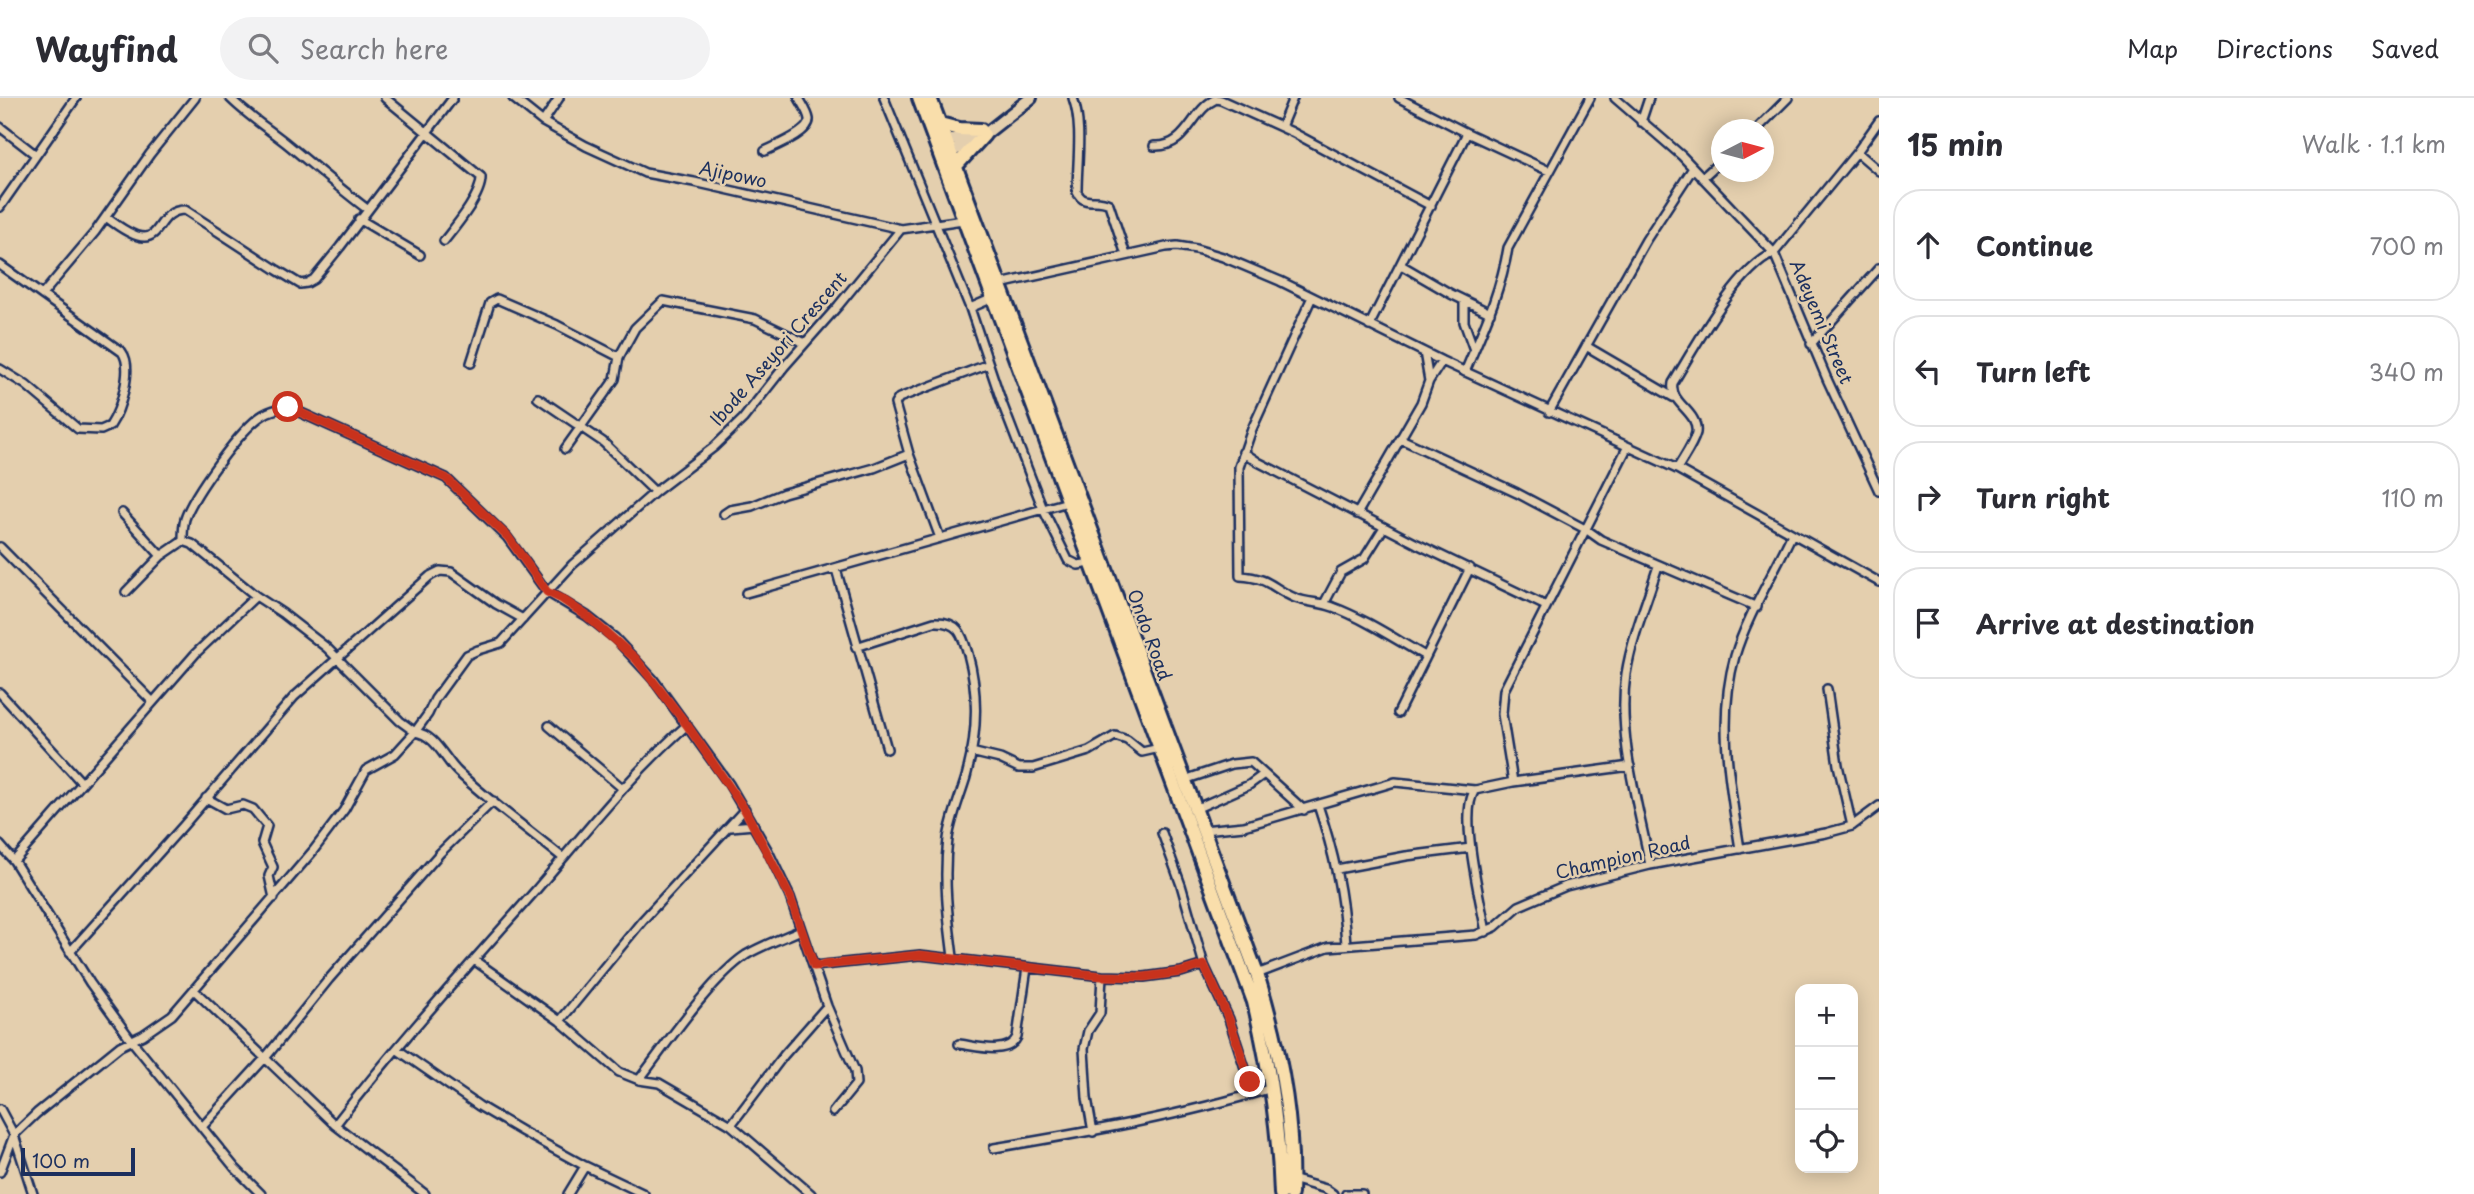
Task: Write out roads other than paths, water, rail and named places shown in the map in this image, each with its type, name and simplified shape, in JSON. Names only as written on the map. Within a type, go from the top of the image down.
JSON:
[{"type":"main road","name":"Ondo Road","points":[[919,98],[944,149],[957,166],[1133,658],[1160,748],[1254,1002],[1272,1087],[1280,1194]]},
{"type":"main road","name":"Ondo Road","points":[[930,98],[940,124],[963,220],[1068,502],[1091,563],[1184,780],[1257,974],[1274,1031],[1282,1078],[1290,1142],[1291,1194]]},
{"type":"main road","points":[[940,124],[985,131]]},
{"type":"main road","points":[[957,166],[985,131]]},
{"type":"street","points":[[0,207],[76,98]]},
{"type":"street","points":[[42,295],[195,98]]},
{"type":"street","points":[[230,98],[367,209]]},
{"type":"street","points":[[385,98],[479,173],[482,180],[462,218],[444,241]]},
{"type":"street","points":[[106,216],[130,234],[148,237],[154,235],[172,213],[185,209],[300,284],[314,279],[453,98]]},
{"type":"street","name":"Ajipowo","points":[[513,98],[543,122],[586,146],[645,173],[901,229],[963,220]]},
{"type":"street","points":[[543,122],[559,98]]},
{"type":"street","points":[[765,152],[807,127],[809,118],[799,98]]},
{"type":"street","points":[[884,98],[970,308],[1043,509],[1068,560],[1078,565],[1091,563]]},
{"type":"street","points":[[944,149],[985,131],[1018,102],[1031,98]]},
{"type":"street","points":[[1073,98],[1077,117],[1077,192],[1080,199],[1105,201],[1109,204],[1126,255]]},
{"type":"street","points":[[1282,127],[1293,98]]},
{"type":"street","points":[[1399,98],[1467,134],[1549,171]]},
{"type":"street","points":[[1465,372],[1490,313],[1505,269],[1508,248],[1590,98]]},
{"type":"street","name":"Adeyemi Street","points":[[1615,98],[1693,168],[1774,253],[1811,344],[1879,491]]},
{"type":"street","points":[[1642,122],[1649,98]]},
{"type":"street","points":[[1767,119],[1788,98]]},
{"type":"street","points":[[1154,146],[1172,144],[1178,140],[1207,104],[1216,99],[1282,127],[1431,206]]},
{"type":"street","points":[[1675,398],[1673,383],[1706,328],[1754,265],[1774,253],[1879,121]]},
{"type":"street","points":[[0,127],[36,155]]},
{"type":"street","points":[[1370,327],[1467,134]]},
{"type":"street","points":[[1857,152],[1879,171]]},
{"type":"street","points":[[1549,412],[1646,240],[1693,168]]},
{"type":"street","points":[[1702,178],[1711,169]]},
{"type":"street","points":[[359,219],[419,255]]},
{"type":"street","name":"Ibode Aseyori Crescent","points":[[14,1135],[104,1058],[172,1015],[229,946],[274,898],[344,810],[366,770],[395,754],[415,732],[435,699],[467,656],[501,643],[572,565],[655,492],[733,430],[901,229]]},
{"type":"street","points":[[1000,284],[1166,247],[1196,249],[1223,257],[1549,412],[1677,468],[1879,582]]},
{"type":"street","points":[[0,265],[125,356],[125,384],[115,419],[110,426],[101,430],[78,429],[26,385],[0,369]]},
{"type":"street","points":[[1401,265],[1490,313]]},
{"type":"street","points":[[1811,344],[1876,278],[1879,268]]},
{"type":"street","points":[[1312,297],[1281,360],[1239,467],[1242,535],[1240,576],[1256,577],[1270,582],[1307,603],[1324,604],[1362,620],[1425,656]]},
{"type":"street","points":[[970,308],[993,298]]},
{"type":"street","points":[[471,363],[490,303],[497,299],[557,325],[619,357]]},
{"type":"street","points":[[565,449],[615,379],[619,357],[635,328],[659,303],[666,300],[755,319],[805,343]]},
{"type":"street","points":[[1464,301],[1464,322],[1474,350]]},
{"type":"street","points":[[1586,346],[1675,398],[1693,418],[1696,434],[1677,468]]},
{"type":"street","points":[[1424,352],[1429,381]]},
{"type":"street","points":[[1357,514],[1442,362]]},
{"type":"street","points":[[940,538],[909,454],[896,400],[989,365]]},
{"type":"street","points":[[538,398],[583,426],[622,458],[655,492]]},
{"type":"street","points":[[183,541],[185,520],[190,508],[237,440],[263,415],[288,407],[446,478],[508,537],[547,592],[570,605],[615,638],[653,679],[745,810],[790,897],[827,1006],[856,1078],[853,1087],[833,1112]]},
{"type":"street","points":[[1401,439],[1517,493],[1601,540],[1757,607]]},
{"type":"street","points":[[1513,782],[1502,714],[1504,690],[1627,448]]},
{"type":"street","points":[[1243,452],[1357,514],[1546,606]]},
{"type":"street","points":[[724,514],[784,493],[874,468],[909,454]]},
{"type":"street","points":[[747,593],[1068,502]]},
{"type":"street","points":[[122,513],[161,556]]},
{"type":"street","points":[[1324,604],[1341,572],[1364,559],[1384,527]]},
{"type":"street","points":[[1740,849],[1730,784],[1726,713],[1735,657],[1792,534]]},
{"type":"street","points":[[126,592],[161,556],[183,541]]},
{"type":"street","points":[[183,541],[192,544],[337,658],[400,722],[433,741],[456,770],[563,858]]},
{"type":"street","points":[[0,547],[152,701]]},
{"type":"street","points":[[1650,865],[1630,766],[1626,729],[1626,676],[1631,651],[1658,566]]},
{"type":"street","points":[[1398,713],[1470,568]]},
{"type":"street","points":[[836,569],[887,749]]},
{"type":"street","points":[[70,952],[293,698],[430,576],[440,571],[451,572],[496,604],[523,619]]},
{"type":"street","points":[[14,861],[152,701],[196,653],[256,596]]},
{"type":"street","points":[[856,647],[934,622],[945,622],[953,624],[960,631],[974,674],[976,715],[971,752],[948,836],[948,921],[953,957]]},
{"type":"street","points":[[1827,689],[1838,765],[1852,826]]},
{"type":"street","points":[[0,693],[82,782]]},
{"type":"street","points":[[335,1125],[452,982],[563,858],[621,788],[687,725]]},
{"type":"street","points":[[549,726],[621,788]]},
{"type":"street","points":[[971,752],[1018,768],[1045,766],[1089,751],[1115,736],[1127,740],[1142,752],[1160,748]]},
{"type":"street","points":[[1184,780],[1251,762],[1304,810]]},
{"type":"street","points":[[1203,830],[1244,826],[1395,782],[1475,790],[1630,766]]},
{"type":"street","points":[[1195,809],[1240,790],[1264,774]]},
{"type":"street","points":[[1257,974],[1311,952],[1346,944],[1436,939],[1486,932],[1471,848],[1468,808],[1470,797],[1475,790]]},
{"type":"street","points":[[206,798],[230,810],[247,806],[253,808],[266,823],[267,830],[262,843],[272,867],[269,876],[274,898]]},
{"type":"street","points":[[202,1127],[267,1057],[359,943],[440,853],[493,801]]},
{"type":"street","points":[[1318,805],[1343,898],[1346,944]]},
{"type":"street","name":"Champion Road","points":[[1486,932],[1519,906],[1546,892],[1650,865],[1826,833],[1852,826],[1879,806]]},
{"type":"street","points":[[560,1021],[658,903],[745,810]]},
{"type":"street","points":[[730,827],[754,825]]},
{"type":"street","points":[[1162,833],[1181,885],[1204,965],[1229,1019],[1253,1093]]},
{"type":"street","points":[[0,845],[14,861],[70,952],[132,1041],[256,1193]]},
{"type":"street","points":[[1337,869],[1406,856],[1471,848]]},
{"type":"street","points":[[639,1080],[691,1013],[739,961],[801,930]]},
{"type":"street","points":[[814,966],[900,956],[953,957],[1102,976],[1144,977],[1181,972],[1204,965]]},
{"type":"street","points":[[474,960],[560,1021],[619,1072],[639,1080],[659,1083],[730,1125],[811,1194]]},
{"type":"street","points":[[959,1044],[995,1048],[1008,1047],[1014,1043],[1027,968]]},
{"type":"street","points":[[1093,1132],[1087,1098],[1084,1049],[1086,1037],[1100,1013],[1102,976]]},
{"type":"street","points":[[194,990],[335,1125],[425,1194]]},
{"type":"street","points":[[730,1125],[784,1055],[827,1006]]},
{"type":"street","points":[[398,1050],[479,1105],[585,1166],[644,1194]]},
{"type":"street","points":[[994,1148],[1093,1132],[1203,1108],[1272,1087]]},
{"type":"street","points":[[0,1109],[14,1135],[33,1194]]},
{"type":"street","points":[[0,1172],[14,1135]]},
{"type":"street","points":[[568,1194],[585,1166]]},
{"type":"street","points":[[1292,1179],[1326,1189],[1333,1194]]},
{"type":"street","points":[[1346,1194],[1362,1194]]}]
